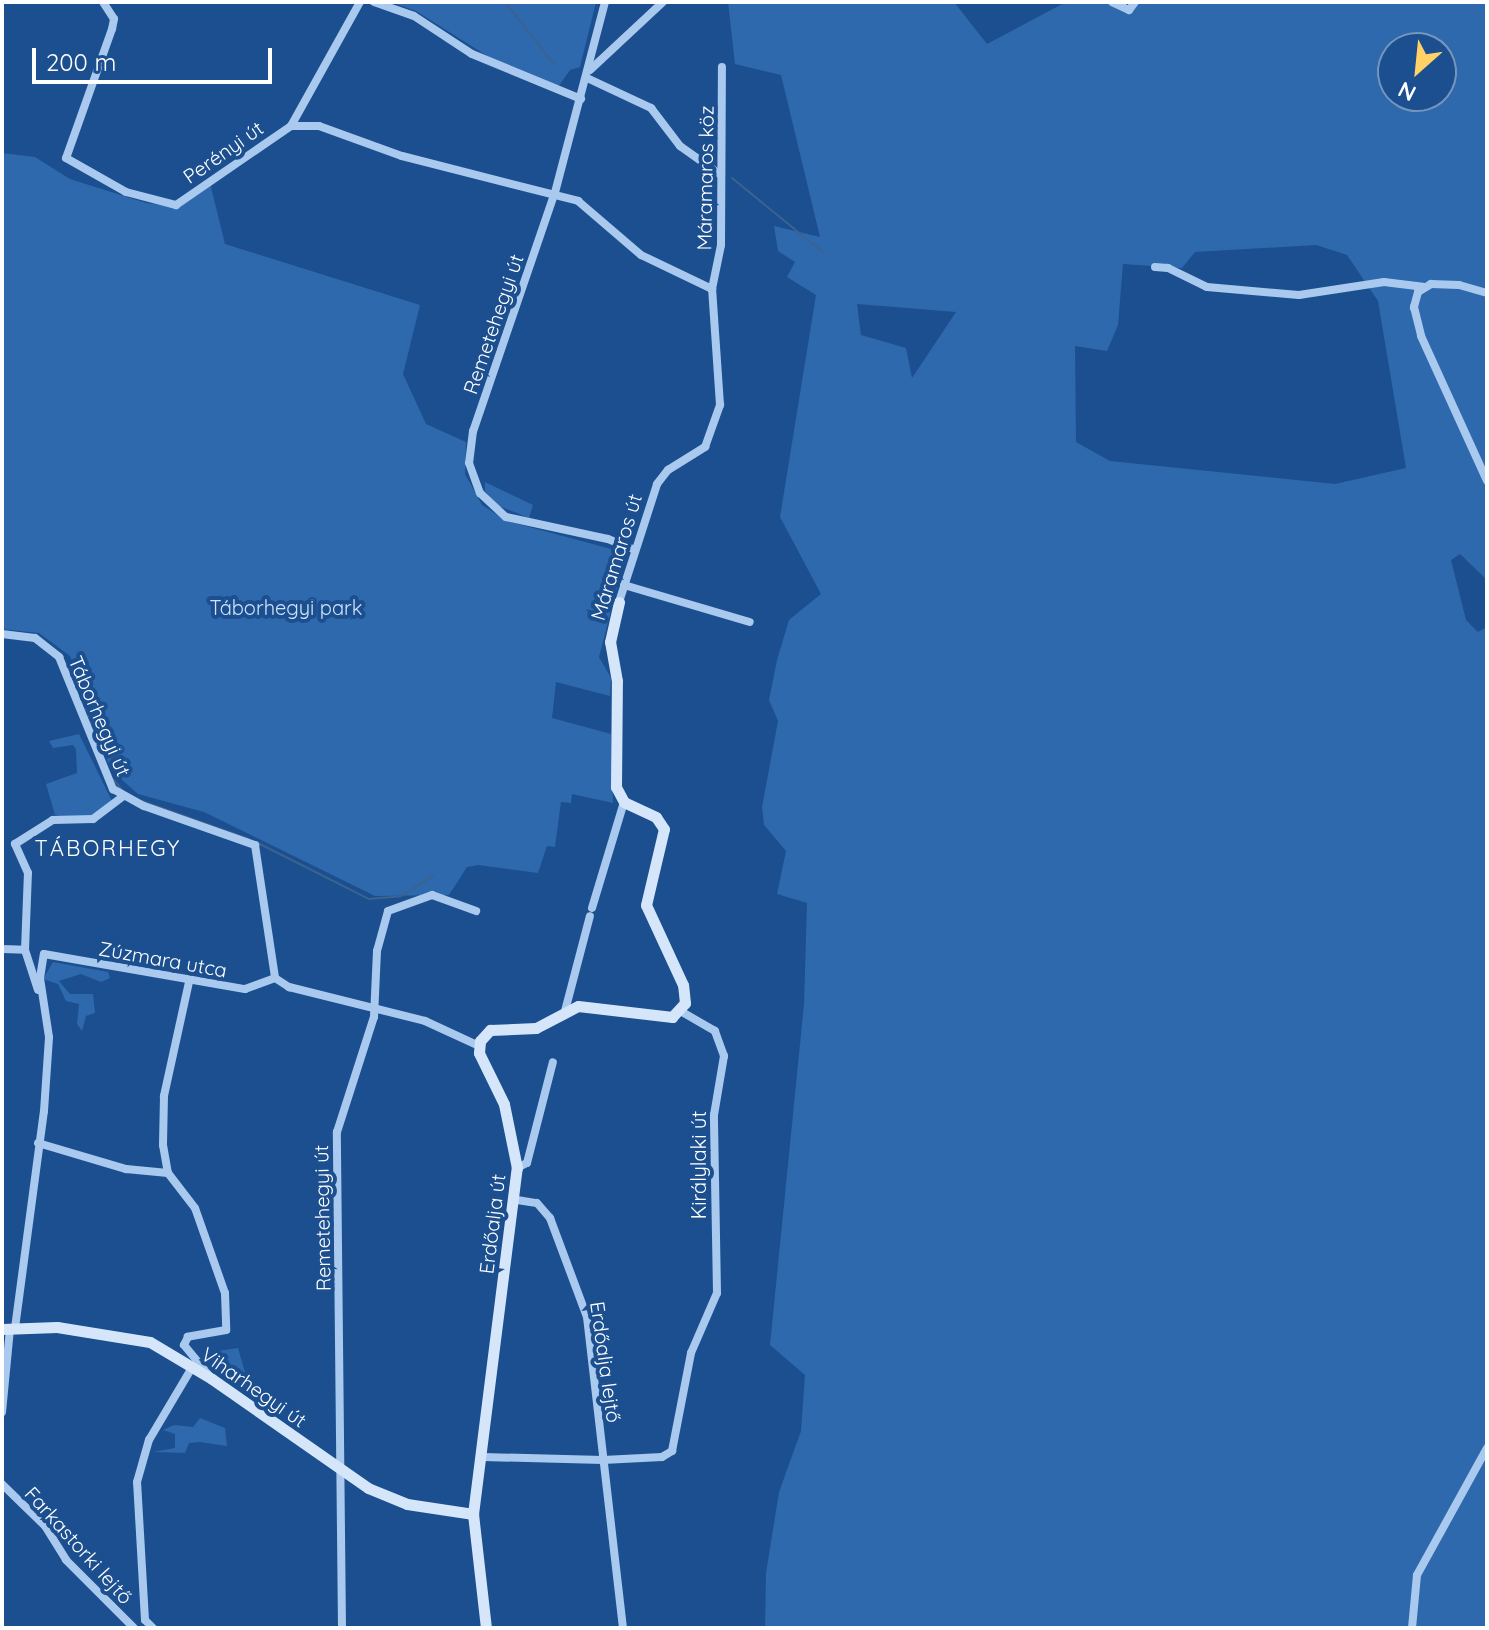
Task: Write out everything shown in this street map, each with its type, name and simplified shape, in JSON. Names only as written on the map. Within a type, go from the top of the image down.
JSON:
[{"type":"street","name":"Perényi út","points":[[103,2],[114,19],[112,29],[66,158],[147,201],[176,205],[291,126],[360,2]]},
{"type":"street","points":[[374,2],[414,16],[472,54],[581,99]]},
{"type":"street","name":"Remetehegyi út","points":[[605,2],[589,74],[555,192],[473,431],[472,477],[486,501],[506,517],[608,539],[635,550]]},
{"type":"street","points":[[663,2],[589,74],[651,108],[680,146],[721,175]]},
{"type":"street","points":[[1112,2],[1132,6]]},
{"type":"street","name":"Máramaros köz","points":[[712,289],[721,245],[722,67]]},
{"type":"street","name":"Perényi út","points":[[291,126],[330,129],[402,156],[523,189],[555,192]]},
{"type":"street","points":[[555,192],[591,210],[641,255],[712,289]]},
{"type":"street","points":[[1155,267],[1168,268],[1207,287],[1299,295],[1384,282],[1423,287],[1447,283],[1487,293]]},
{"type":"street","points":[[1423,287],[1414,307],[1418,326],[1487,481]]},
{"type":"street","name":"Máramaros út","points":[[624,802],[616,787],[617,681],[610,642],[624,585],[657,484],[713,435],[720,405],[712,289]]},
{"type":"street","points":[[624,585],[750,622]]},
{"type":"street","name":"Táborhegyi út","points":[[2,634],[35,638],[59,657],[105,778],[123,796],[198,821],[257,849],[275,978]]},
{"type":"street","points":[[2,1412],[9,1329],[38,1143],[49,1037],[25,950],[28,873],[15,844],[53,820],[93,819],[123,796]]},
{"type":"street","points":[[275,978],[289,987],[441,1027],[479,1046],[490,1030],[536,1028],[565,1011],[598,1005],[672,1017],[681,1011],[683,985],[646,905],[664,829],[656,817],[624,802],[565,1011]]},
{"type":"street","name":"Remetehegyi út","points":[[342,1628],[336,1142],[374,1007],[377,951],[392,906],[432,895],[476,911]]},
{"type":"street","points":[[2,949],[25,950]]},
{"type":"street","name":"Zúzmara utca","points":[[41,999],[44,954],[189,982],[245,989],[275,978]]},
{"type":"street","points":[[189,982],[164,1096],[168,1173],[195,1208],[225,1293],[226,1330],[188,1337],[184,1345],[212,1379]]},
{"type":"street","name":"Királylaki út","points":[[483,1457],[619,1460],[667,1456],[672,1451],[688,1364],[717,1293],[714,1125],[722,1046],[710,1026],[681,1011]]},
{"type":"street","name":"Erdőalja út","points":[[479,1046],[504,1104],[517,1168],[517,1200],[473,1514],[486,1628]]},
{"type":"street","points":[[517,1168],[527,1163],[553,1062]]},
{"type":"street","points":[[38,1143],[140,1173],[168,1173]]},
{"type":"street","name":"Erdőalja lejtő","points":[[517,1200],[544,1210],[579,1291],[590,1339],[603,1460]]},
{"type":"street","name":"Viharhegyi út","points":[[9,1329],[57,1327],[150,1342],[193,1366],[340,1469],[397,1501],[473,1514]]},
{"type":"street","name":"Farkastorki lejtő","points":[[153,1628],[145,1620],[136,1494],[139,1467],[149,1440],[193,1366]]},
{"type":"street","points":[[1412,1628],[1417,1575],[1487,1448]]},
{"type":"street","points":[[603,1460],[623,1628]]},
{"type":"street","points":[[605,1481],[609,1468],[619,1460]]},
{"type":"street","name":"Farkastorki lejtő","points":[[2,1484],[45,1526],[66,1560],[134,1628]]},
{"type":"green space","points":[[391,2],[596,2],[580,67],[570,70],[558,87],[492,59],[416,11]]},
{"type":"green space","points":[[728,2],[954,2],[987,44],[1066,2],[1104,2],[1129,10],[1135,2],[1487,2],[1487,580],[1460,554],[1451,560],[1466,620],[1478,632],[1487,627],[1487,1628],[765,1628],[766,1573],[779,1492],[801,1431],[805,1375],[770,1345],[804,1004],[807,903],[777,894],[786,851],[764,825],[762,807],[778,721],[769,700],[777,660],[789,620],[821,594],[780,517],[816,295],[787,277],[795,262],[778,251],[774,226],[820,237],[781,75],[735,64]],"holes":[[[1316,245],[1347,255],[1378,301],[1406,468],[1335,484],[1110,461],[1076,442],[1075,346],[1107,351],[1118,325],[1123,264],[1182,268],[1195,252]],[[857,304],[956,312],[912,378],[906,348],[861,335]]]},
{"type":"green space","name":"Táborhegyi park","points":[[2,153],[35,157],[70,179],[146,203],[177,207],[210,183],[225,244],[420,305],[403,374],[426,424],[466,442],[465,474],[482,505],[507,521],[626,553],[599,657],[611,678],[610,696],[556,682],[552,718],[611,734],[613,803],[572,794],[571,803],[561,802],[555,847],[547,846],[538,873],[478,865],[467,867],[449,895],[375,896],[204,812],[138,794],[111,770],[70,656],[39,633],[2,629]]},
{"type":"green space","points":[[485,482],[533,505],[529,518],[499,506],[485,491]]},
{"type":"green space","points":[[79,734],[112,801],[89,817],[55,815],[46,784],[77,773],[76,749],[73,745],[53,748],[49,741]]},
{"type":"green space","points":[[53,962],[108,972],[110,978],[101,982],[81,974],[59,981],[70,994],[93,994],[95,1013],[86,1016],[82,1031],[77,1024],[79,1004],[66,1001],[58,984],[43,979]]},
{"type":"green space","points":[[238,1348],[246,1376],[254,1377],[244,1390],[213,1370],[217,1351]]},
{"type":"green space","points":[[200,1418],[225,1428],[227,1446],[200,1442],[189,1443],[185,1453],[153,1452],[175,1448],[175,1434],[163,1430],[174,1425],[193,1427]]},
{"type":"waterway","points":[[505,2],[554,64]]},
{"type":"waterway","points":[[732,178],[824,253]]},
{"type":"waterway","points":[[71,664],[96,737]]},
{"type":"waterway","points":[[114,780],[122,790]]},
{"type":"waterway","points":[[142,801],[249,839]]},
{"type":"waterway","points":[[258,843],[369,899],[401,896],[433,876]]},
{"type":"district","name":"TÁBORHEGY","points":[[108,849]]}]
